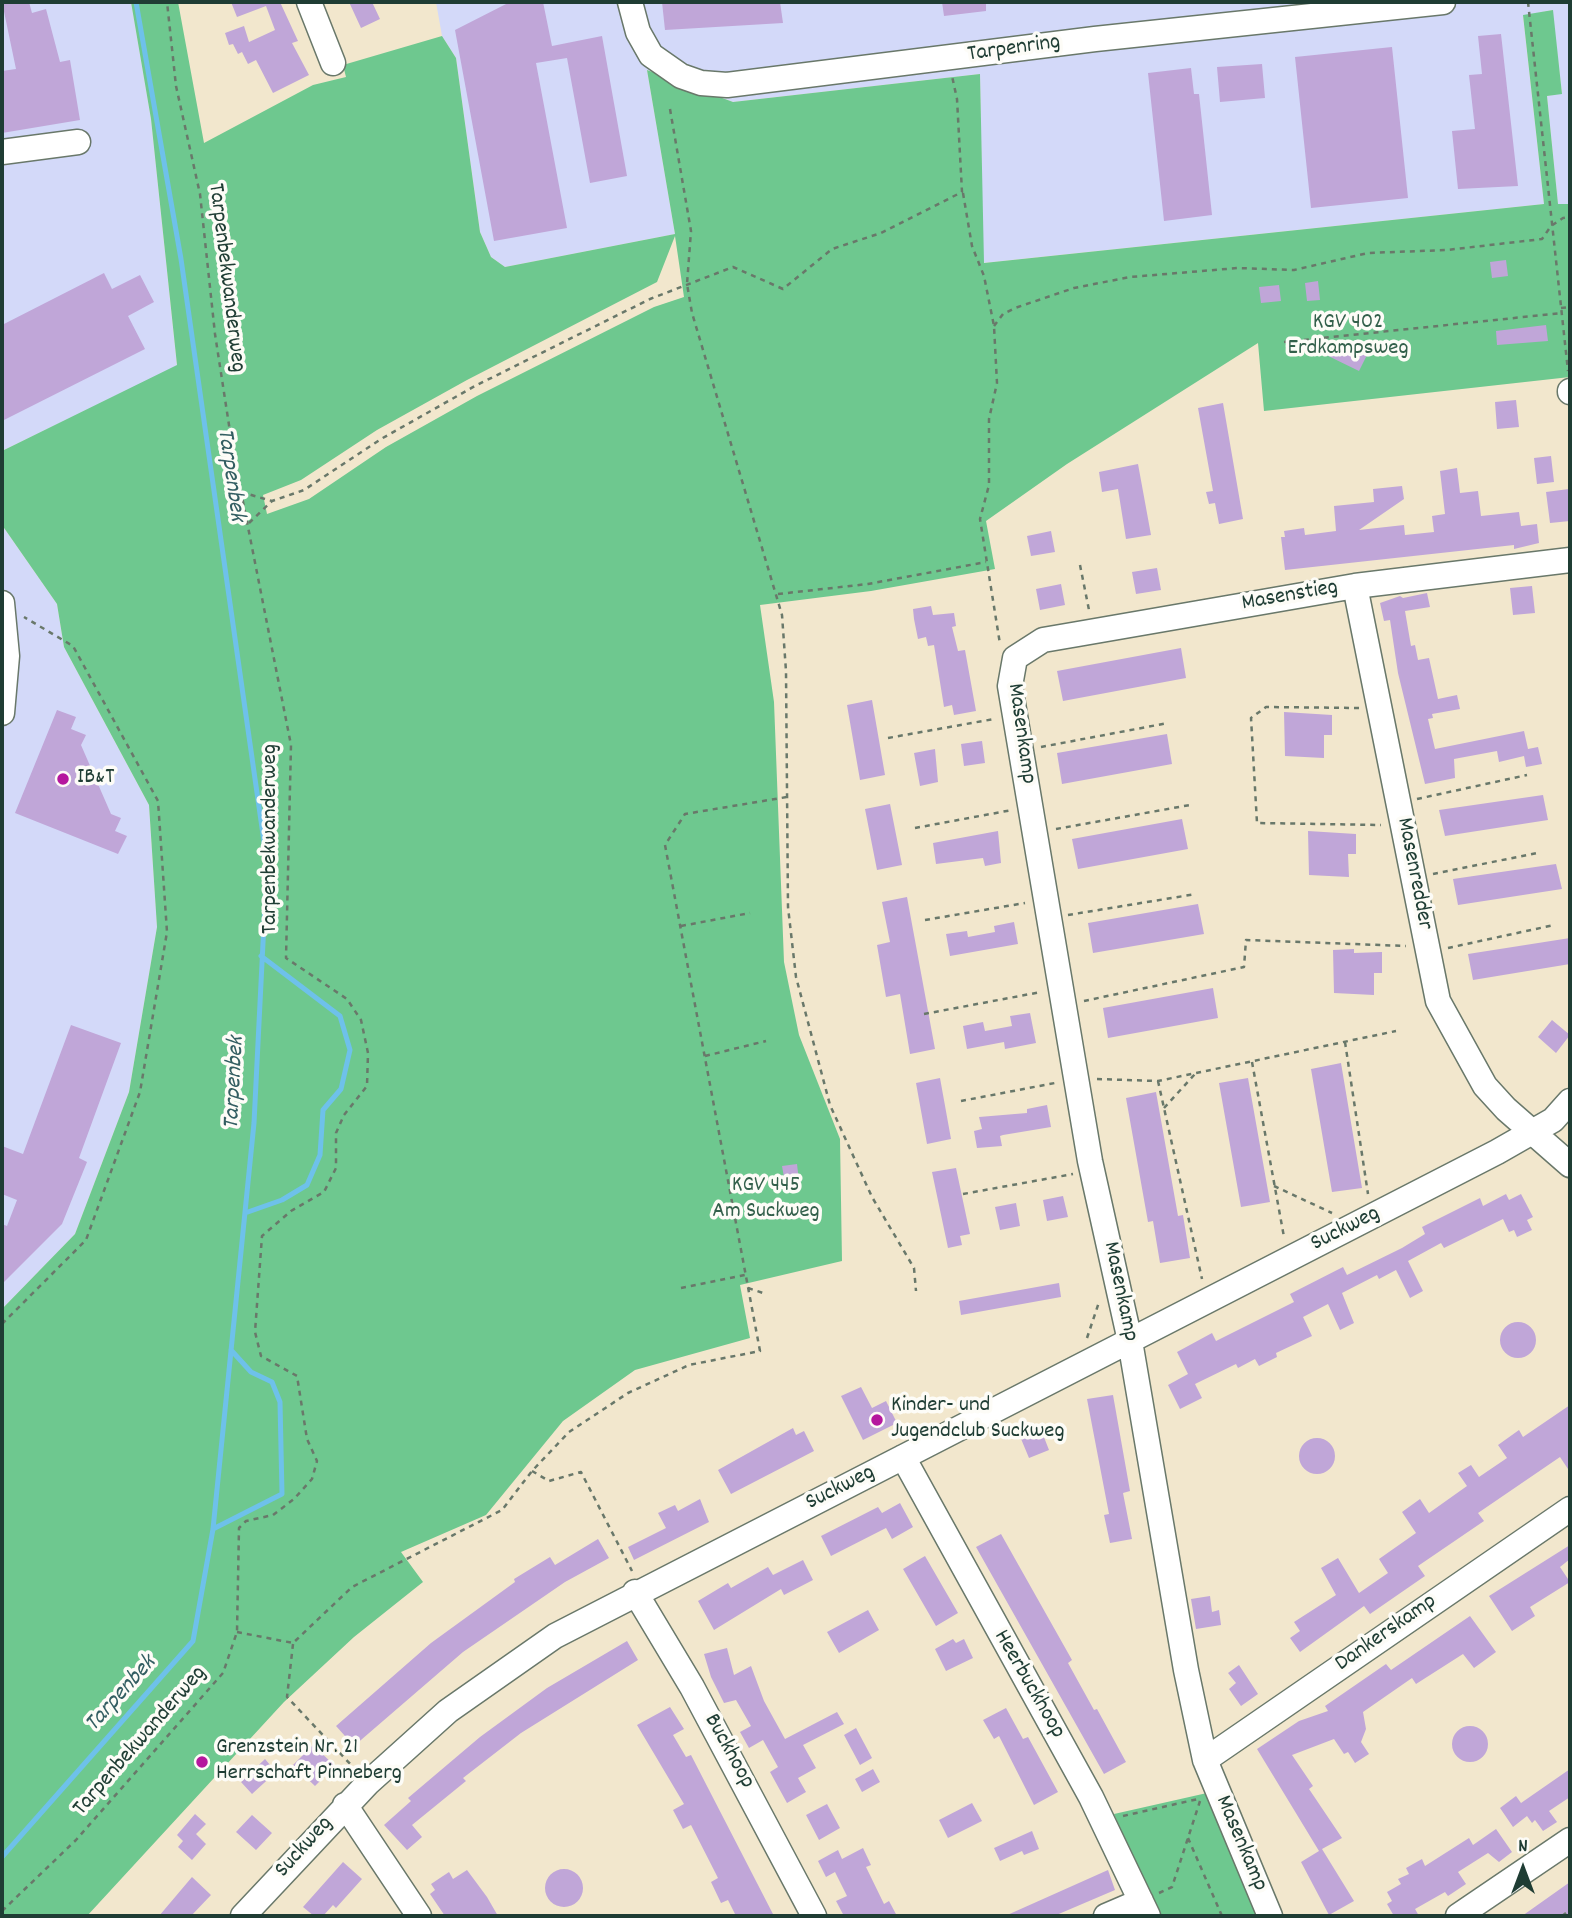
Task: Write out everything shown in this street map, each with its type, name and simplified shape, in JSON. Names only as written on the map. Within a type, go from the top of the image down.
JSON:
[{"type":"street","points":[[310,2],[333,63]]},
{"type":"street","name":"Tarpenring","points":[[630,2],[638,32],[651,55],[672,72],[701,83],[743,84],[1095,39],[1443,2]]},
{"type":"street","points":[[2,152],[78,142]]},
{"type":"street","name":"Masenstieg","points":[[1015,658],[1043,640],[1094,631],[1354,586],[1570,561]]},
{"type":"street","name":"Masenredder","points":[[1354,586],[1438,1001],[1475,1071],[1506,1109],[1570,1165]]},
{"type":"street","points":[[2,604],[7,656],[2,713]]},
{"type":"street","name":"Masenkamp","points":[[1015,658],[1010,686],[1092,1171],[1130,1342],[1205,1760],[1270,1916]]},
{"type":"street","name":"Suckweg","points":[[243,1916],[345,1804],[368,1783],[459,1704],[555,1636],[1533,1133],[1553,1120],[1570,1101]]},
{"type":"street","name":"Heerbuckhoop","points":[[903,1457],[1103,1820],[1144,1909]]},
{"type":"street","name":"Dankerskamp","points":[[1205,1760],[1570,1508]]},
{"type":"street","name":"Buckhoop","points":[[638,1591],[814,1916]]},
{"type":"street","points":[[345,1804],[419,1916]]},
{"type":"street","points":[[1458,1916],[1570,1840]]},
{"type":"street","points":[[1106,1916],[1144,1909]]},
{"type":"path","name":"Tarpenbekwanderweg","points":[[2,1910],[76,1840],[223,1673],[237,1632],[239,1528],[246,1521],[272,1515],[294,1499],[312,1479],[317,1461],[307,1439],[297,1376],[261,1356],[255,1332],[262,1236],[291,1211],[324,1192],[336,1168],[336,1132],[344,1115],[367,1086],[368,1053],[361,1020],[347,999],[286,958],[291,745],[241,492],[215,334],[200,194],[176,86],[167,2]]},
{"type":"path","points":[[1528,2],[1570,392]]},
{"type":"path","points":[[948,59],[957,99],[962,191],[972,246],[984,276],[994,326],[997,383],[989,419],[989,485],[980,519],[1000,646],[1015,658]]},
{"type":"path","points":[[670,109],[691,231],[687,284],[692,313],[732,452],[778,594],[786,671],[789,932],[796,977],[816,1061],[843,1135],[872,1197],[914,1268],[916,1291]]},
{"type":"path","points":[[247,525],[272,501],[304,490],[381,439],[475,386],[650,299],[733,267],[783,289],[832,249],[881,233],[962,191]]},
{"type":"path","points":[[994,326],[1003,314],[1015,308],[1074,288],[1130,277],[1238,268],[1293,270],[1368,253],[1447,250],[1542,239],[1551,226],[1570,217]]},
{"type":"path","points":[[1561,308],[1570,307]]},
{"type":"path","points":[[1284,342],[1562,313]]},
{"type":"path","points":[[241,492],[272,501]]},
{"type":"path","points":[[778,594],[868,584],[986,562]]},
{"type":"path","points":[[1080,565],[1094,631]]},
{"type":"path","points":[[2,604],[73,646],[158,801],[167,932],[140,1092],[86,1240],[2,1324]]},
{"type":"path","points":[[1379,709],[1266,707],[1251,718],[1257,823],[1401,814],[1527,775]]},
{"type":"path","points":[[887,738],[1015,715]]},
{"type":"path","points":[[1021,751],[1168,723]]},
{"type":"path","points":[[368,1783],[287,1697],[293,1643],[352,1587],[502,1510],[531,1471],[569,1432],[628,1393],[689,1365],[760,1351],[665,845],[685,814],[787,797]]},
{"type":"path","points":[[1035,832],[1190,805]]},
{"type":"path","points":[[915,828],[1030,806]]},
{"type":"path","points":[[1413,878],[1536,853]]},
{"type":"path","points":[[925,920],[1196,894]]},
{"type":"path","points":[[681,926],[751,913]]},
{"type":"path","points":[[924,1014],[1063,997],[1244,967],[1246,940],[1428,949],[1554,925]]},
{"type":"path","points":[[961,1101],[1076,1078],[1158,1081],[1396,1031]]},
{"type":"path","points":[[705,1056],[766,1041]]},
{"type":"path","points":[[1275,1186],[1364,1220],[1345,1042]]},
{"type":"path","points":[[1252,1062],[1287,1260]]},
{"type":"path","points":[[1164,1108],[1195,1073]]},
{"type":"path","points":[[1158,1081],[1207,1302]]},
{"type":"path","points":[[963,1194],[1092,1171]]},
{"type":"path","points":[[681,1288],[745,1275]]},
{"type":"path","points":[[748,1288],[766,1294]]},
{"type":"path","points":[[1078,1368],[1099,1302]]},
{"type":"path","points":[[531,1471],[549,1481],[581,1472],[638,1591]]},
{"type":"path","points":[[237,1632],[293,1643]]},
{"type":"path","points":[[1103,1820],[1201,1798],[1172,1887],[1144,1909]]},
{"type":"path","points":[[1188,1838],[1222,1916]]},
{"type":"path","points":[[1562,1916],[1566,1913]]},
{"type":"shaded area","points":[[2,2],[131,2],[151,119],[177,366],[2,451]]},
{"type":"shaded area","points":[[436,2],[1570,2],[1570,204],[1558,205],[1547,96],[1562,93],[1552,10],[1523,16],[1544,204],[983,263],[980,74],[733,102],[647,70],[675,234],[505,267],[491,257],[480,232],[456,58],[442,36]]},
{"type":"shaded area","points":[[2,525],[57,604],[64,647],[149,805],[157,927],[129,1092],[75,1234],[2,1309]]},
{"type":"green space","points":[[131,2],[178,2],[204,143],[313,85],[346,77],[343,65],[442,36],[456,58],[480,232],[491,257],[505,267],[675,234],[647,70],[733,102],[980,74],[984,263],[1544,204],[1523,15],[1553,10],[1562,94],[1547,96],[1558,204],[1570,204],[1570,377],[1264,411],[1258,343],[1067,464],[986,521],[995,569],[871,591],[760,605],[774,702],[784,962],[799,1035],[840,1139],[842,1261],[740,1285],[750,1338],[635,1370],[563,1421],[486,1515],[401,1552],[423,1582],[354,1637],[284,1702],[87,1916],[2,1916],[2,1309],[75,1234],[129,1092],[157,927],[149,805],[64,647],[57,604],[2,525],[2,451],[177,365],[151,119]],"holes":[[[675,236],[684,297],[654,307],[477,396],[386,447],[309,499],[267,514],[263,495],[301,480],[377,430],[467,380],[657,282]]]},
{"type":"green space","points":[[1207,1793],[1257,1916],[1157,1916],[1114,1814]]},
{"type":"building","points":[[2,2],[29,2],[32,13],[46,9],[60,62],[70,60],[80,120],[2,133],[2,71],[16,69]]},
{"type":"building","points":[[231,2],[280,2],[298,41],[292,43],[309,75],[273,93],[256,60],[248,64],[242,52],[238,54],[233,44],[229,45],[225,33],[244,26],[249,42],[275,30],[266,6],[237,17]]},
{"type":"building","points":[[349,2],[372,2],[380,19],[361,28]]},
{"type":"building","points":[[510,2],[543,2],[552,46],[602,36],[627,176],[590,183],[567,58],[536,63],[567,228],[494,241],[455,30]]},
{"type":"building","points":[[662,2],[780,2],[783,23],[665,30]]},
{"type":"building","points":[[942,2],[986,2],[986,11],[944,16]]},
{"type":"building","points":[[1501,34],[1518,186],[1458,189],[1452,131],[1475,129],[1469,75],[1482,74],[1478,36]]},
{"type":"building","points":[[1392,47],[1408,198],[1311,208],[1295,57]]},
{"type":"building","points":[[1262,64],[1265,98],[1220,102],[1217,67]]},
{"type":"building","points":[[1191,68],[1194,94],[1199,94],[1212,215],[1164,221],[1148,73]]},
{"type":"building","points":[[1506,260],[1508,276],[1492,278],[1490,262]]},
{"type":"building","points":[[104,273],[112,289],[140,275],[154,302],[128,316],[145,349],[2,421],[2,325]]},
{"type":"building","points":[[1318,281],[1320,300],[1307,301],[1305,283]]},
{"type":"building","points":[[1279,285],[1281,301],[1261,303],[1259,287]]},
{"type":"building","points":[[1546,325],[1548,341],[1497,345],[1496,331]]},
{"type":"building","points":[[1352,348],[1367,355],[1359,371],[1320,352],[1350,353]]},
{"type":"building","points":[[1516,400],[1519,427],[1497,429],[1495,402]]},
{"type":"building","points":[[1223,403],[1243,519],[1219,524],[1215,503],[1209,504],[1206,492],[1213,491],[1198,408]]},
{"type":"building","points":[[1551,456],[1554,482],[1537,484],[1534,458]]},
{"type":"building","points":[[1138,464],[1151,535],[1126,539],[1118,489],[1102,492],[1099,472]]},
{"type":"building","points":[[1457,468],[1460,493],[1478,491],[1481,516],[1519,512],[1521,526],[1537,524],[1539,543],[1514,549],[1514,545],[1285,570],[1281,537],[1285,537],[1284,531],[1304,528],[1305,535],[1336,531],[1334,506],[1374,502],[1373,489],[1402,486],[1404,499],[1359,530],[1404,525],[1405,535],[1434,532],[1432,516],[1445,514],[1440,471]]},
{"type":"building","points":[[1569,489],[1570,521],[1550,523],[1546,492]]},
{"type":"building","points":[[1051,531],[1055,552],[1031,556],[1027,536]]},
{"type":"building","points":[[1157,568],[1161,590],[1136,594],[1132,572]]},
{"type":"building","points":[[1061,584],[1065,605],[1040,610],[1036,589]]},
{"type":"building","points":[[1532,586],[1535,613],[1513,615],[1510,588]]},
{"type":"building","points":[[1427,593],[1430,607],[1405,611],[1411,646],[1415,645],[1418,660],[1429,658],[1438,699],[1457,695],[1460,709],[1432,714],[1433,718],[1428,719],[1435,749],[1524,731],[1528,749],[1538,747],[1542,764],[1526,767],[1524,756],[1499,762],[1497,751],[1454,759],[1455,778],[1425,784],[1398,673],[1390,620],[1384,621],[1380,603],[1400,596],[1403,598]]},
{"type":"building","points":[[931,606],[933,615],[954,613],[956,626],[952,627],[958,651],[965,650],[976,711],[954,715],[952,705],[944,707],[934,645],[928,646],[926,637],[918,639],[914,619],[913,609]]},
{"type":"building","points":[[1181,648],[1186,678],[1063,701],[1057,671]]},
{"type":"building","points":[[872,700],[885,775],[860,780],[847,705]]},
{"type":"building","name":"IB&T","points":[[57,710],[76,717],[71,729],[86,735],[81,745],[111,814],[121,818],[115,831],[127,836],[118,854],[15,813]]},
{"type":"building","points":[[1284,712],[1332,715],[1332,735],[1324,735],[1324,758],[1285,756]]},
{"type":"building","points":[[1167,734],[1172,764],[1062,784],[1057,753]]},
{"type":"building","points":[[982,741],[985,763],[964,766],[961,744]]},
{"type":"building","points":[[935,749],[938,782],[920,786],[914,753]]},
{"type":"building","points":[[1543,795],[1548,820],[1445,836],[1439,810]]},
{"type":"building","points":[[890,804],[902,865],[877,870],[865,809]]},
{"type":"building","points":[[1182,819],[1188,849],[1078,869],[1072,839]]},
{"type":"building","points":[[998,831],[1001,863],[985,866],[983,858],[936,864],[933,843]]},
{"type":"building","points":[[1308,831],[1356,834],[1356,854],[1348,854],[1349,877],[1309,875]]},
{"type":"building","points":[[1556,864],[1562,889],[1458,905],[1453,879]]},
{"type":"building","points":[[907,897],[935,1049],[910,1054],[900,994],[886,997],[877,945],[890,942],[882,902]]},
{"type":"building","points":[[1198,904],[1204,934],[1093,953],[1088,923]]},
{"type":"building","points":[[1014,922],[1018,944],[950,956],[946,934],[967,931],[968,937],[995,932],[994,926]]},
{"type":"building","points":[[1570,938],[1570,964],[1473,980],[1468,954]]},
{"type":"building","points":[[1354,949],[1354,953],[1382,952],[1382,973],[1374,973],[1374,995],[1334,993],[1333,950]]},
{"type":"building","points":[[1213,988],[1218,1018],[1108,1038],[1103,1008]]},
{"type":"building","points":[[1030,1013],[1036,1043],[1005,1049],[1004,1042],[967,1049],[963,1026],[983,1022],[985,1031],[1012,1026],[1010,1016]]},
{"type":"building","points":[[1552,1020],[1570,1035],[1556,1053],[1538,1037]]},
{"type":"building","points":[[71,1025],[121,1043],[79,1158],[87,1162],[62,1224],[2,1284],[2,1224],[7,1226],[17,1200],[2,1194],[2,1146],[23,1154]]},
{"type":"building","points":[[1341,1063],[1362,1188],[1332,1192],[1311,1069]]},
{"type":"building","points":[[940,1078],[951,1139],[927,1144],[916,1083]]},
{"type":"building","points":[[1248,1078],[1270,1202],[1241,1207],[1219,1083]]},
{"type":"building","points":[[1156,1092],[1178,1216],[1183,1215],[1190,1258],[1160,1263],[1153,1221],[1148,1222],[1126,1098]]},
{"type":"building","points":[[1047,1105],[1051,1127],[1003,1135],[1000,1136],[1002,1146],[977,1148],[974,1131],[982,1129],[979,1117],[1027,1113],[1027,1109]]},
{"type":"building","points":[[797,1164],[799,1181],[785,1183],[782,1166]]},
{"type":"building","points":[[956,1168],[970,1234],[960,1236],[962,1245],[948,1248],[932,1172]]},
{"type":"building","points":[[1506,1194],[1509,1200],[1521,1194],[1533,1217],[1527,1220],[1532,1230],[1517,1237],[1514,1230],[1509,1232],[1503,1219],[1444,1248],[1441,1243],[1408,1261],[1423,1291],[1410,1298],[1396,1270],[1379,1279],[1377,1275],[1342,1293],[1354,1323],[1340,1330],[1328,1304],[1303,1317],[1312,1336],[1276,1353],[1277,1357],[1259,1366],[1255,1359],[1238,1368],[1236,1364],[1195,1384],[1202,1398],[1180,1409],[1168,1385],[1188,1374],[1177,1352],[1212,1333],[1216,1341],[1294,1302],[1290,1294],[1343,1267],[1347,1275],[1402,1248],[1425,1234],[1422,1227],[1480,1198],[1483,1206]]},
{"type":"building","points":[[1063,1196],[1068,1217],[1047,1221],[1043,1200]]},
{"type":"building","points":[[1016,1203],[1020,1226],[1000,1230],[995,1207]]},
{"type":"building","points":[[1059,1283],[1061,1297],[961,1315],[959,1301]]},
{"type":"building","points":[[1518,1322],[1531,1327],[1536,1340],[1531,1353],[1518,1358],[1505,1353],[1500,1340],[1505,1327]]},
{"type":"building","points":[[861,1387],[872,1408],[886,1401],[897,1423],[863,1440],[841,1396]]},
{"type":"building","points":[[1113,1395],[1130,1491],[1123,1493],[1132,1539],[1110,1543],[1104,1515],[1109,1514],[1087,1399]]},
{"type":"building","points":[[1570,1405],[1570,1472],[1560,1457],[1478,1513],[1484,1521],[1418,1566],[1425,1576],[1370,1614],[1364,1606],[1300,1652],[1290,1638],[1300,1631],[1294,1622],[1336,1595],[1321,1568],[1338,1558],[1359,1593],[1388,1573],[1379,1559],[1416,1533],[1402,1512],[1420,1499],[1429,1513],[1467,1486],[1458,1473],[1471,1465],[1479,1477],[1507,1458],[1498,1445],[1519,1430],[1523,1437]]},
{"type":"building","points":[[1040,1427],[1049,1450],[1029,1458],[1019,1434]]},
{"type":"building","points":[[793,1428],[796,1435],[804,1431],[814,1451],[731,1494],[718,1470]]},
{"type":"building","points":[[1317,1438],[1330,1443],[1335,1456],[1330,1469],[1317,1474],[1304,1469],[1299,1456],[1304,1443]]},
{"type":"building","points":[[700,1499],[709,1522],[634,1560],[628,1547],[666,1528],[658,1513],[675,1505],[678,1511]]},
{"type":"building","points":[[900,1503],[913,1527],[892,1539],[886,1528],[831,1556],[821,1536],[878,1507],[882,1513]]},
{"type":"building","points":[[1001,1534],[1072,1660],[1068,1663],[1126,1762],[1104,1774],[976,1547]]},
{"type":"building","points":[[598,1539],[609,1558],[565,1582],[463,1652],[354,1746],[336,1726],[431,1643],[515,1582],[514,1579],[550,1557],[555,1565]]},
{"type":"building","points":[[1570,1545],[1570,1559],[1560,1567],[1570,1582],[1530,1607],[1535,1616],[1512,1631],[1489,1596]]},
{"type":"building","points":[[925,1556],[958,1613],[936,1626],[903,1569]]},
{"type":"building","points":[[803,1560],[813,1580],[784,1595],[781,1589],[714,1630],[698,1601],[728,1583],[731,1588],[768,1567],[773,1575]]},
{"type":"building","points":[[1210,1596],[1212,1612],[1219,1610],[1221,1625],[1196,1629],[1191,1599]]},
{"type":"building","points":[[868,1610],[879,1630],[839,1653],[827,1632]]},
{"type":"building","points":[[1470,1616],[1496,1652],[1474,1668],[1463,1654],[1416,1684],[1412,1678],[1363,1712],[1366,1729],[1361,1742],[1369,1754],[1355,1763],[1348,1752],[1344,1754],[1334,1739],[1292,1755],[1313,1786],[1309,1789],[1342,1838],[1322,1849],[1354,1901],[1329,1915],[1301,1862],[1319,1851],[1257,1749],[1299,1721],[1328,1711],[1325,1706],[1386,1664],[1391,1670]]},
{"type":"building","points":[[953,1639],[956,1643],[964,1639],[973,1658],[946,1671],[935,1649]]},
{"type":"building","points":[[627,1641],[638,1660],[521,1733],[463,1778],[466,1781],[412,1825],[422,1837],[407,1850],[384,1825],[411,1801],[408,1798],[480,1737],[547,1688]]},
{"type":"building","points":[[727,1648],[734,1675],[751,1666],[764,1701],[785,1739],[837,1712],[844,1724],[803,1745],[816,1768],[798,1778],[806,1792],[787,1803],[770,1772],[778,1767],[763,1740],[749,1748],[740,1732],[751,1726],[736,1700],[724,1703],[711,1677],[704,1654]]},
{"type":"building","points":[[1239,1665],[1258,1694],[1241,1706],[1229,1689],[1236,1683],[1228,1673]]},
{"type":"building","points":[[670,1707],[684,1729],[673,1735],[686,1757],[691,1755],[774,1916],[736,1916],[728,1900],[721,1903],[711,1882],[718,1878],[691,1825],[683,1829],[673,1810],[684,1804],[637,1725]]},
{"type":"building","points":[[1006,1708],[1023,1739],[1028,1737],[1058,1792],[1034,1805],[999,1736],[994,1739],[983,1720]]},
{"type":"building","points":[[1470,1726],[1483,1731],[1488,1744],[1483,1757],[1470,1762],[1457,1757],[1452,1744],[1457,1731]]},
{"type":"building","points":[[856,1728],[872,1758],[860,1765],[844,1735]]},
{"type":"building","points":[[313,1745],[335,1766],[315,1786],[293,1765]]},
{"type":"building","points":[[265,1759],[276,1772],[252,1794],[241,1782]]},
{"type":"building","points":[[873,1769],[880,1782],[862,1792],[855,1779]]},
{"type":"building","points":[[1570,1769],[1570,1797],[1549,1811],[1557,1822],[1543,1831],[1535,1820],[1532,1823],[1527,1816],[1513,1827],[1500,1808],[1516,1796],[1521,1803]]},
{"type":"building","points":[[972,1803],[982,1821],[948,1838],[939,1820]]},
{"type":"building","points":[[827,1804],[840,1828],[819,1840],[806,1815]]},
{"type":"building","points":[[195,1814],[206,1824],[196,1834],[206,1844],[192,1860],[178,1847],[183,1841],[177,1835]]},
{"type":"building","points":[[252,1815],[272,1833],[256,1850],[236,1832]]},
{"type":"building","points":[[1496,1829],[1512,1852],[1499,1862],[1488,1853],[1458,1872],[1466,1884],[1448,1896],[1445,1892],[1415,1909],[1419,1916],[1394,1916],[1387,1904],[1392,1901],[1387,1892],[1401,1884],[1398,1879],[1409,1874],[1406,1868],[1422,1859],[1425,1866],[1469,1838],[1473,1845]]},
{"type":"building","points":[[1032,1831],[1039,1849],[1024,1855],[1022,1851],[1000,1861],[994,1848]]},
{"type":"building","points":[[863,1848],[871,1865],[866,1867],[884,1904],[889,1901],[897,1916],[844,1916],[836,1901],[847,1896],[835,1872],[826,1877],[818,1861],[838,1850],[842,1859]]},
{"type":"building","points":[[343,1862],[362,1879],[336,1908],[333,1905],[323,1916],[314,1916],[303,1907]]},
{"type":"building","points":[[564,1869],[578,1874],[583,1888],[578,1902],[564,1907],[550,1902],[545,1888],[550,1874]]},
{"type":"building","points":[[467,1870],[498,1916],[445,1916],[430,1894],[435,1890],[431,1884],[449,1872],[453,1879]]},
{"type":"building","points":[[1108,1870],[1115,1890],[1054,1916],[1005,1916]]},
{"type":"building","points":[[192,1877],[211,1895],[191,1916],[159,1916]]},
{"type":"building","points":[[1570,1882],[1570,1916],[1522,1916]]},
{"type":"waterway","name":"Tarpenbek","points":[[2,1857],[193,1641],[213,1529],[254,1123],[267,863],[181,259],[136,2]]},
{"type":"waterway","name":"Tarpenbek","points":[[245,1213],[282,1200],[307,1185],[320,1155],[323,1110],[341,1089],[350,1050],[340,1016],[261,956]]},
{"type":"waterway","name":"Tarpenbek","points":[[213,1529],[282,1494],[280,1402],[272,1382],[251,1372],[231,1350]]},
{"type":"place","name":"IB&T","points":[[63,779]]},
{"type":"place","name":"Kinder- und Jugendclub Suckweg","points":[[877,1420]]},
{"type":"place","name":"Grenzstein Nr. 21 Herrschaft Pinneberg","points":[[202,1762]]},
{"type":"park label","name":"KGV 402 Erdkampsweg","points":[[1348,337]]},
{"type":"park label","name":"KGV 445 Am Suckweg","points":[[766,1200]]}]
